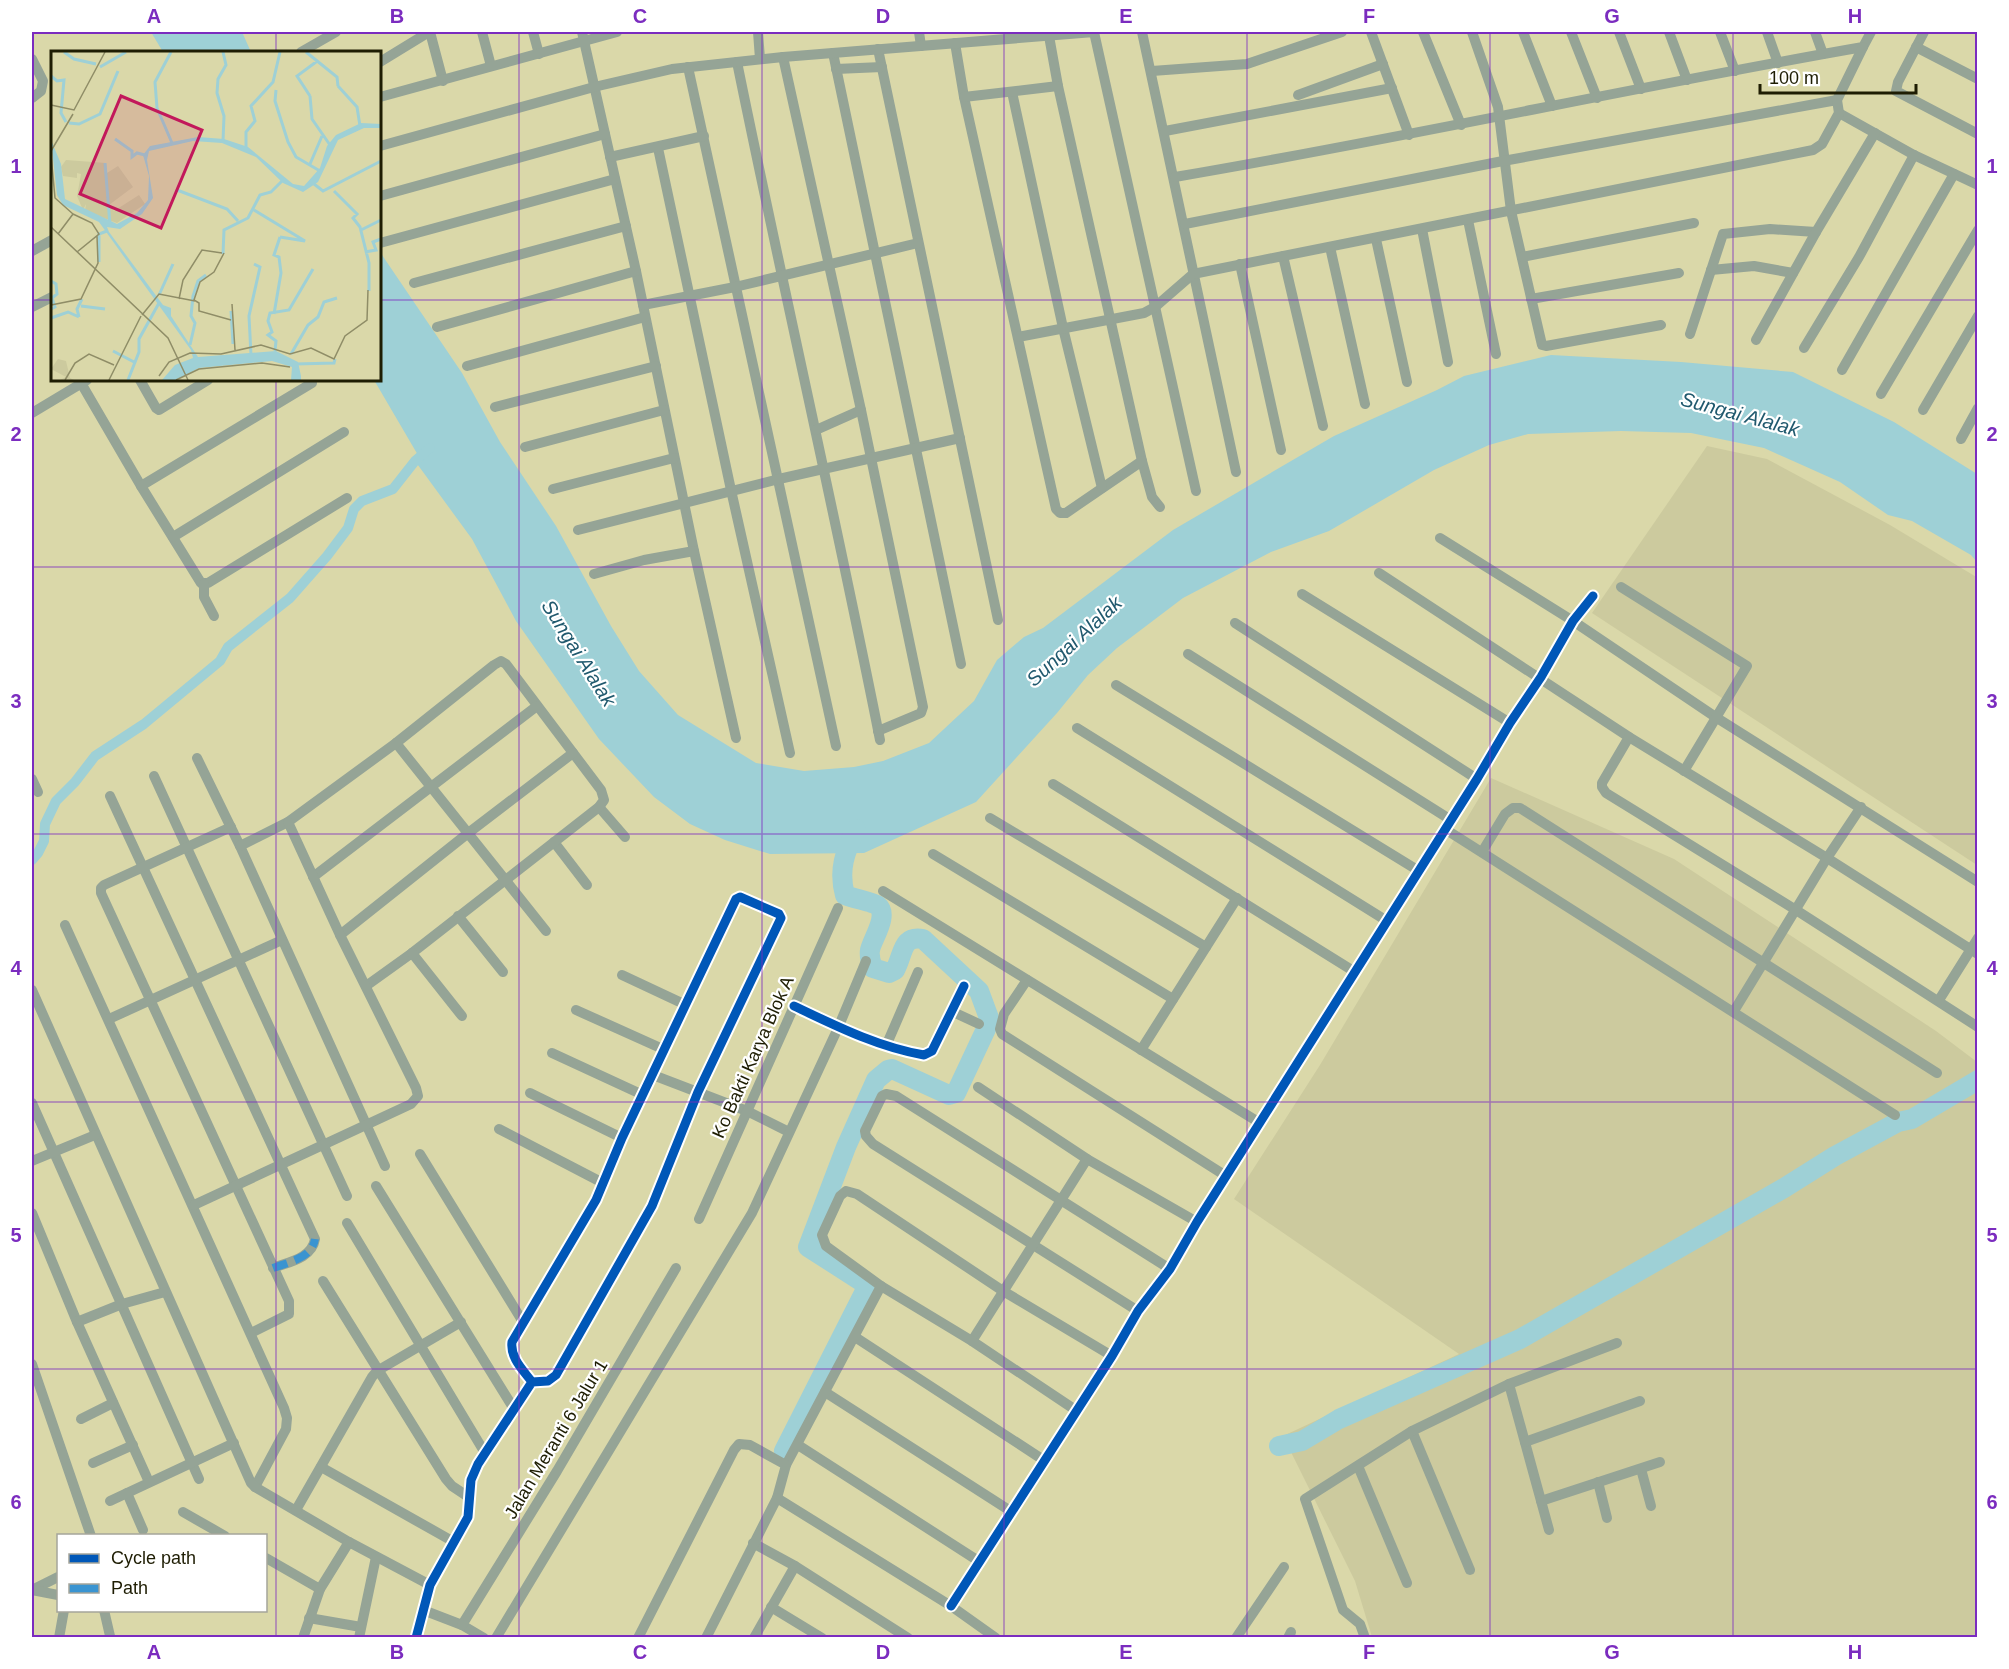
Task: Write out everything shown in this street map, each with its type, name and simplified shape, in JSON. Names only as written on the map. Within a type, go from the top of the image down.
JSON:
[{"type":"street","points":[[303,51],[336,32]]},
{"type":"street","points":[[381,61],[429,32],[443,81]]},
{"type":"street","points":[[482,32],[491,66]]},
{"type":"street","points":[[533,32],[539,54]]},
{"type":"street","points":[[381,97],[539,54],[583,36],[617,32]]},
{"type":"street","points":[[758,32],[760,59]]},
{"type":"street","points":[[919,32],[921,46]]},
{"type":"street","points":[[381,146],[594,87],[688,67],[783,57],[1094,32],[1196,491]]},
{"type":"street","points":[[1142,32],[1175,177],[1193,274],[1236,472]]},
{"type":"street","points":[[1152,71],[1247,64],[1342,32]]},
{"type":"street","points":[[1371,32],[1409,135]]},
{"type":"street","points":[[1423,32],[1461,125]]},
{"type":"street","points":[[1472,32],[1499,116],[1511,212],[1541,343],[1544,346],[1661,325]]},
{"type":"street","points":[[1523,32],[1552,106]]},
{"type":"street","points":[[1571,32],[1597,98]]},
{"type":"street","points":[[1619,32],[1641,89]]},
{"type":"street","points":[[1669,32],[1687,80]]},
{"type":"street","points":[[1720,32],[1735,71]]},
{"type":"street","points":[[1767,32],[1778,63]]},
{"type":"street","points":[[1815,32],[1823,54]]},
{"type":"street","points":[[1924,32],[1898,82],[1896,91],[1977,134]]},
{"type":"street","points":[[1018,337],[1144,313],[1155,307],[1193,274],[1813,150],[1821,144],[1839,113],[1837,100],[1869,33]]},
{"type":"street","points":[[583,36],[736,738]]},
{"type":"street","points":[[1049,36],[1058,86],[1142,461],[1152,497],[1160,507]]},
{"type":"street","points":[[955,43],[964,97],[1056,509],[1060,513],[1066,513],[1142,461]]},
{"type":"street","points":[[1175,177],[1327,152],[1499,116],[1863,46]]},
{"type":"street","points":[[1916,47],[1977,79]]},
{"type":"street","points":[[878,49],[998,620]]},
{"type":"street","points":[[833,53],[961,664]]},
{"type":"street","points":[[737,62],[781,276],[825,470],[879,735],[923,710],[861,410],[783,57]]},
{"type":"street","points":[[32,59],[43,81],[41,91],[32,98]]},
{"type":"street","points":[[1298,95],[1383,64]]},
{"type":"street","points":[[688,67],[705,136],[735,287],[836,746]]},
{"type":"street","points":[[836,69],[882,67]]},
{"type":"street","points":[[964,97],[1058,86]]},
{"type":"street","points":[[1165,131],[1392,88]]},
{"type":"street","points":[[1012,92],[1063,328],[1102,488]]},
{"type":"street","points":[[1185,224],[1503,161],[1837,100]]},
{"type":"street","points":[[1839,113],[1914,155],[1977,185]]},
{"type":"street","points":[[1756,340],[1816,232],[1875,133]]},
{"type":"street","points":[[381,196],[604,134]]},
{"type":"street","points":[[610,157],[705,136]]},
{"type":"street","points":[[658,148],[790,753]]},
{"type":"street","points":[[1804,348],[1858,257],[1914,155]]},
{"type":"street","points":[[1842,370],[1954,174]]},
{"type":"street","points":[[381,243],[615,179]]},
{"type":"street","points":[[1468,220],[1496,354]]},
{"type":"street","points":[[1522,257],[1694,223]]},
{"type":"street","points":[[414,283],[626,226]]},
{"type":"street","points":[[1690,334],[1723,234],[1770,228],[1816,232]]},
{"type":"street","points":[[1422,230],[1448,362]]},
{"type":"street","points":[[1881,394],[1977,230]]},
{"type":"street","points":[[1376,238],[1407,381]]},
{"type":"street","points":[[32,251],[51,241]]},
{"type":"street","points":[[643,305],[735,287],[918,243]]},
{"type":"street","points":[[1330,247],[1365,405]]},
{"type":"street","points":[[1283,256],[1323,426]]},
{"type":"street","points":[[1240,264],[1281,450]]},
{"type":"street","points":[[1711,270],[1754,266],[1793,273]]},
{"type":"street","points":[[437,327],[636,271]]},
{"type":"street","points":[[1531,299],[1679,273]]},
{"type":"street","points":[[32,307],[51,298]]},
{"type":"street","points":[[1923,410],[1977,316]]},
{"type":"street","points":[[467,366],[645,317]]},
{"type":"street","points":[[495,408],[656,366]]},
{"type":"street","points":[[32,413],[84,381],[141,486],[198,580],[204,584]]},
{"type":"street","points":[[141,381],[159,410],[206,381]]},
{"type":"street","points":[[141,486],[312,382]]},
{"type":"street","points":[[1960,439],[1977,408]]},
{"type":"street","points":[[525,447],[664,410]]},
{"type":"street","points":[[816,430],[861,410]]},
{"type":"street","points":[[172,537],[344,432]]},
{"type":"street","points":[[578,530],[731,490],[960,438]]},
{"type":"street","points":[[553,489],[674,458]]},
{"type":"street","points":[[204,584],[347,498]]},
{"type":"street","points":[[1440,538],[1573,621],[1717,718],[1977,882]]},
{"type":"street","points":[[594,574],[644,560],[694,551]]},
{"type":"street","points":[[1379,573],[1629,737],[1827,858],[1974,952]]},
{"type":"street","points":[[204,584],[204,597],[214,616]]},
{"type":"street","points":[[1621,587],[1747,666],[1684,771]]},
{"type":"street","points":[[1302,594],[1510,723]]},
{"type":"street","points":[[951,1606],[1112,1356],[1138,1311],[1170,1269],[1197,1222],[1388,921],[1510,723],[1541,678],[1573,621],[1593,596]]},
{"type":"street","points":[[1235,623],[1477,779]]},
{"type":"street","points":[[1188,654],[1448,825],[1482,852],[1895,1115]]},
{"type":"street","points":[[240,846],[288,822],[396,743],[498,662],[506,664],[601,790],[604,800],[599,807],[366,987]]},
{"type":"street","points":[[1116,685],[1419,871]]},
{"type":"street","points":[[313,877],[537,706]]},
{"type":"street","points":[[1077,728],[1388,921]]},
{"type":"street","points":[[1629,737],[1602,783],[1606,793],[1939,1000],[1977,1027]]},
{"type":"street","points":[[396,743],[546,931]]},
{"type":"street","points":[[340,935],[573,753]]},
{"type":"street","points":[[196,758],[240,846],[385,1166]]},
{"type":"street","points":[[154,776],[347,1196]]},
{"type":"street","points":[[32,779],[38,792]]},
{"type":"street","points":[[1053,784],[1355,972]]},
{"type":"street","points":[[110,796],[315,1239],[314,1248],[306,1254],[273,1268]]},
{"type":"street","points":[[599,807],[625,837]]},
{"type":"street","points":[[1734,1011],[1827,858],[1861,807]]},
{"type":"street","points":[[1482,852],[1509,810],[1520,808],[1937,1073]]},
{"type":"street","points":[[990,818],[1206,947]]},
{"type":"street","points":[[194,1205],[411,1104],[418,1096],[288,822]]},
{"type":"street","points":[[231,827],[104,885],[101,893],[289,1301],[289,1314],[251,1333]]},
{"type":"street","points":[[554,842],[587,885]]},
{"type":"street","points":[[933,854],[1173,999]]},
{"type":"street","points":[[883,891],[1260,1123]]},
{"type":"street","points":[[737,897],[780,915],[781,918],[698,1092],[652,1206],[555,1375],[548,1381],[532,1382],[515,1360],[511,1347],[523,1322],[596,1200],[622,1138],[737,897]]},
{"type":"street","points":[[1141,1050],[1237,898]]},
{"type":"street","name":"Ko Bakti Karya Blok A","points":[[699,1220],[838,908]]},
{"type":"street","points":[[458,916],[503,972]]},
{"type":"street","points":[[64,925],[194,1205],[287,1418],[286,1429],[255,1487]]},
{"type":"street","points":[[1939,1000],[1974,952],[1977,938]]},
{"type":"street","points":[[109,1019],[282,940]]},
{"type":"street","points":[[412,953],[462,1016]]},
{"type":"street","points":[[496,1638],[752,1213],[838,1028],[866,961]]},
{"type":"street","points":[[886,1046],[918,972]]},
{"type":"street","points":[[622,975],[686,1005]]},
{"type":"street","points":[[1027,980],[1004,1014],[1000,1029],[1002,1034],[1226,1176]]},
{"type":"street","points":[[794,1005],[838,1028],[886,1046],[929,1054],[964,986]]},
{"type":"street","points":[[32,990],[165,1292],[255,1487],[430,1586]]},
{"type":"street","points":[[576,1010],[665,1050]]},
{"type":"street","points":[[951,1011],[979,1024]]},
{"type":"street","points":[[552,1053],[644,1095]]},
{"type":"street","points":[[653,1075],[747,1111],[789,1132]]},
{"type":"street","points":[[978,1087],[1087,1159],[1197,1222]]},
{"type":"street","points":[[530,1094],[622,1138]]},
{"type":"street","points":[[1138,1311],[873,1144],[865,1131],[882,1096],[886,1094],[896,1096],[1170,1269]]},
{"type":"street","points":[[32,1103],[200,1479]]},
{"type":"street","points":[[499,1129],[603,1183]]},
{"type":"street","points":[[32,1161],[95,1135]]},
{"type":"street","points":[[420,1154],[523,1322]]},
{"type":"street","points":[[972,1341],[1087,1159]]},
{"type":"street","points":[[376,1186],[514,1409]]},
{"type":"street","points":[[1077,1411],[972,1341],[881,1286],[826,1246],[823,1240],[825,1229],[840,1196],[846,1191],[857,1194],[1003,1291],[1112,1356]]},
{"type":"street","points":[[32,1213],[77,1322],[149,1482]]},
{"type":"street","points":[[347,1223],[485,1454]]},
{"type":"street","name":"Jalan Meranti 6 Jalur 1","points":[[462,1625],[557,1471],[676,1268]]},
{"type":"street","points":[[323,1281],[446,1479],[470,1498]]},
{"type":"street","points":[[705,1638],[777,1498],[786,1465],[881,1286]]},
{"type":"street","points":[[77,1322],[122,1304],[165,1292]]},
{"type":"street","points":[[296,1510],[377,1371],[461,1322]]},
{"type":"street","points":[[855,1337],[1045,1461]]},
{"type":"street","points":[[1365,1638],[1360,1624],[1343,1610],[1305,1499],[1412,1431],[1509,1383],[1617,1343]]},
{"type":"street","points":[[32,1364],[90,1534]]},
{"type":"street","points":[[416,1638],[430,1586],[468,1517],[471,1480],[485,1454],[532,1382]]},
{"type":"street","points":[[1509,1383],[1549,1530]]},
{"type":"street","points":[[825,1392],[1012,1512]]},
{"type":"street","points":[[1525,1442],[1640,1401]]},
{"type":"street","points":[[81,1419],[113,1402]]},
{"type":"street","points":[[1412,1431],[1470,1570]]},
{"type":"street","points":[[110,1501],[234,1443]]},
{"type":"street","points":[[638,1638],[739,1444],[744,1443],[786,1465]]},
{"type":"street","points":[[798,1444],[980,1562]]},
{"type":"street","points":[[93,1463],[133,1445]]},
{"type":"street","points":[[1541,1501],[1660,1462]]},
{"type":"street","points":[[1358,1466],[1407,1583]]},
{"type":"street","points":[[321,1467],[454,1542]]},
{"type":"street","points":[[1641,1468],[1651,1506]]},
{"type":"street","points":[[1598,1482],[1607,1518]]},
{"type":"street","points":[[127,1492],[143,1530]]},
{"type":"street","points":[[777,1498],[951,1606],[996,1638]]},
{"type":"street","points":[[183,1512],[222,1534]]},
{"type":"street","points":[[303,1638],[320,1589],[349,1542]]},
{"type":"street","points":[[753,1543],[795,1566],[908,1638]]},
{"type":"street","points":[[309,1618],[360,1633],[376,1557]]},
{"type":"street","points":[[267,1559],[320,1589]]},
{"type":"street","points":[[754,1638],[795,1566]]},
{"type":"street","points":[[1236,1638],[1284,1567]]},
{"type":"street","points":[[32,1590],[57,1578]]},
{"type":"street","points":[[32,1590],[57,1595]]},
{"type":"street","points":[[771,1607],[822,1638]]},
{"type":"street","points":[[423,1610],[462,1625],[484,1638]]},
{"type":"street","points":[[59,1638],[64,1612]]},
{"type":"street","points":[[104,1612],[110,1636]]},
{"type":"shaded area","points":[[1707,446],[1767,459],[1890,525],[1978,578],[1977,865],[1592,613]]},
{"type":"shaded area","points":[[1491,778],[1674,859],[1936,1031],[1977,1062],[1977,1637],[1372,1637],[1355,1581],[1283,1436],[1459,1354],[1234,1199],[1320,1065]]},
{"type":"water","points":[[151,32],[242,32],[251,51],[162,51]]},
{"type":"water","name":"Sungai Alalak","points":[[381,253],[462,373],[500,442],[556,526],[611,626],[639,671],[678,715],[756,763],[804,771],[854,767],[883,761],[929,743],[974,701],[997,660],[1024,637],[1043,628],[1173,530],[1334,436],[1464,376],[1551,355],[1681,362],[1793,372],[1894,422],[1977,474],[1977,562],[1971,555],[1912,521],[1888,515],[1840,482],[1764,448],[1691,433],[1621,431],[1528,434],[1489,445],[1434,470],[1329,531],[1271,552],[1183,598],[1117,648],[1088,675],[1057,713],[976,802],[864,853],[770,854],[725,840],[690,824],[654,797],[599,739],[516,621],[472,539],[415,461],[422,462],[375,381],[381,381]]},
{"type":"waterway","points":[[32,860],[44,841],[45,824],[56,801],[75,782],[95,756],[144,724],[220,661],[228,647],[290,598],[348,528],[354,509],[362,501],[393,489],[415,461],[430,448]]},
{"type":"waterway","points":[[784,1451],[865,1291],[861,1281],[808,1247],[846,1147],[876,1080],[892,1069],[949,1095],[956,1093],[989,1018],[979,991],[923,939],[911,940],[907,943],[895,970],[889,973],[873,968],[870,950],[881,921],[881,909],[875,904],[845,895],[843,886],[844,861],[856,829]]},
{"type":"waterway","points":[[1279,1446],[1302,1441],[1339,1419],[1520,1339],[1784,1188],[1835,1156],[1898,1122],[1912,1119],[1978,1080]]},
{"type":"marked path","points":[[273,1268],[305,1255],[315,1239]]},
{"type":"cycle path","points":[[951,1606],[1112,1356],[1138,1311],[1170,1269],[1197,1222],[1541,677],[1573,621],[1593,596]]},
{"type":"cycle path","points":[[416,1638],[430,1585],[468,1517],[471,1480],[478,1464],[532,1382],[548,1381],[556,1375],[652,1206],[698,1092],[781,918],[779,914],[740,897],[736,899],[622,1138],[596,1200],[512,1342],[515,1359],[532,1382]]},
{"type":"cycle path","points":[[794,1006],[874,1041],[924,1055],[932,1051],[964,986]]}]
